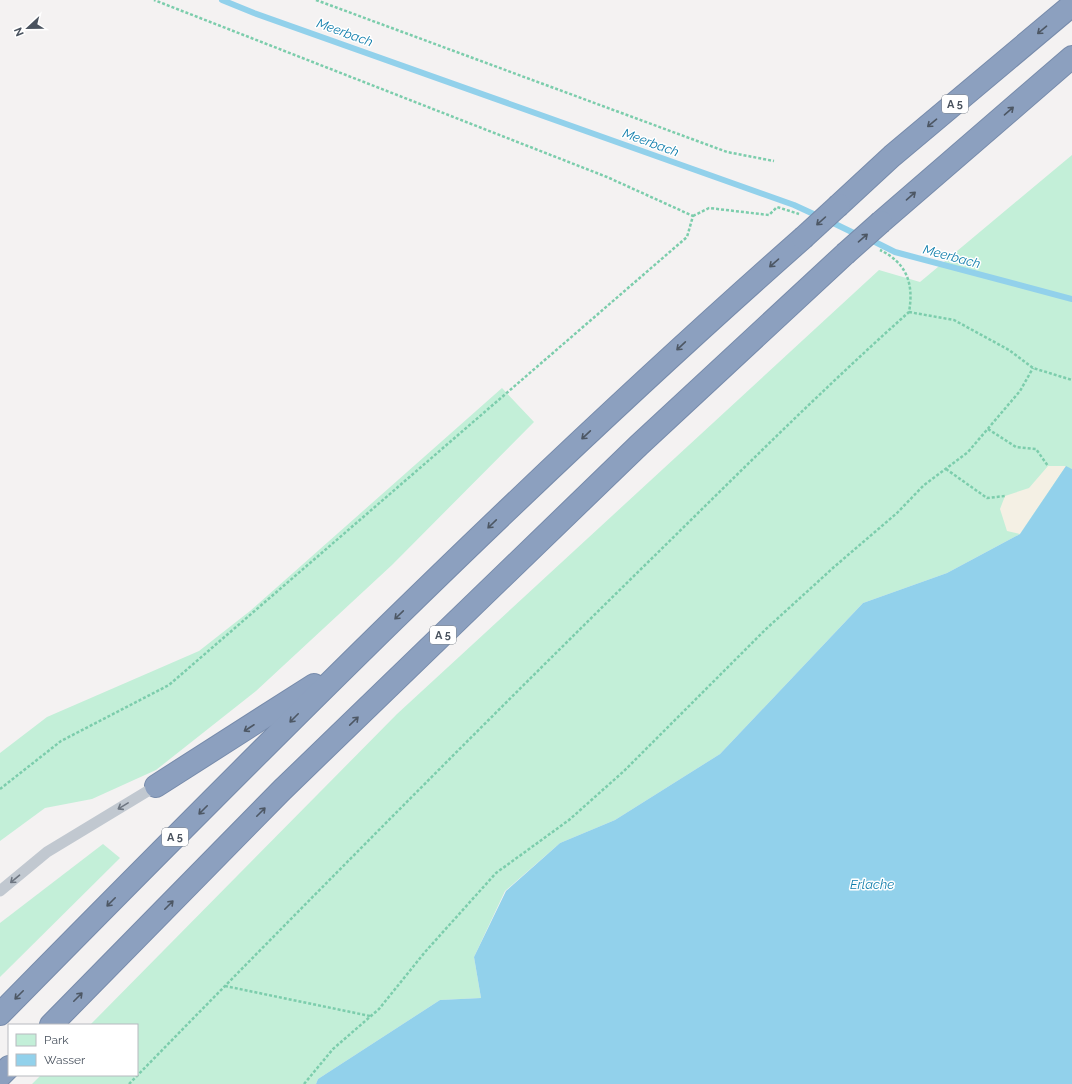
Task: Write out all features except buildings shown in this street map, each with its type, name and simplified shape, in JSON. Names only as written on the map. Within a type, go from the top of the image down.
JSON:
[{"type":"highway","name":"A 5","points":[[0,1014],[352,660],[550,468],[710,320],[803,238],[892,156],[1072,5]]},
{"type":"highway","name":"A 5","points":[[52,1024],[282,790],[639,444],[845,254],[1072,57]]},
{"type":"highway","points":[[156,786],[209,754],[352,660]]},
{"type":"highway","points":[[0,1076],[8,1068]]},
{"type":"lane","points":[[0,891],[48,852],[156,786]]},
{"type":"path","points":[[154,0],[607,177],[693,216]]},
{"type":"path","points":[[316,0],[727,152],[774,161]]},
{"type":"path","points":[[0,789],[60,741],[169,685],[687,237],[693,216],[709,208],[769,215],[777,207],[788,209]]},
{"type":"path","points":[[138,1075],[582,627],[836,378],[909,312],[912,296],[906,272],[892,256]]},
{"type":"path","points":[[909,312],[954,320],[1009,350],[1033,368],[1072,380]]},
{"type":"path","points":[[304,1084],[333,1050],[379,1009],[425,952],[496,873],[569,820],[624,770],[766,629],[834,567],[898,513],[924,485],[968,452],[1020,391],[1033,368]]},
{"type":"path","points":[[988,429],[1016,447],[1036,449],[1048,466]]},
{"type":"path","points":[[946,469],[987,498],[1005,496]]},
{"type":"path","points":[[225,986],[370,1016]]},
{"type":"path","points":[[129,1084],[137,1076]]},
{"type":"green space","points":[[1072,155],[1072,469],[1066,467],[1020,534],[947,573],[863,603],[720,754],[615,820],[560,843],[505,891],[474,957],[481,998],[440,1000],[318,1079],[316,1084],[32,1084],[40,1076],[138,1076],[138,1024],[91,1024],[397,714],[879,270],[920,282]]},
{"type":"green space","points":[[502,388],[534,422],[392,565],[256,691],[156,770],[92,799],[45,808],[0,841],[0,753],[47,717],[199,651],[250,611]]},
{"type":"green space","points":[[103,844],[120,858],[0,977],[0,923]]},
{"type":"sand","points":[[1048,466],[1066,466],[1020,534],[1007,531],[1000,509],[1005,496],[1029,488]]},
{"type":"water","name":"Erlache","points":[[1066,466],[1072,469],[1072,1084],[316,1084],[318,1079],[440,1000],[481,998],[474,957],[506,891],[560,843],[615,820],[720,754],[863,603],[947,573],[1020,534]]},
{"type":"waterway","name":"Meerbach","points":[[222,0],[254,13],[794,205],[820,217]]},
{"type":"waterway","name":"Meerbach","points":[[829,221],[860,236]]},
{"type":"waterway","name":"Meerbach","points":[[869,239],[895,252],[1072,299]]}]
